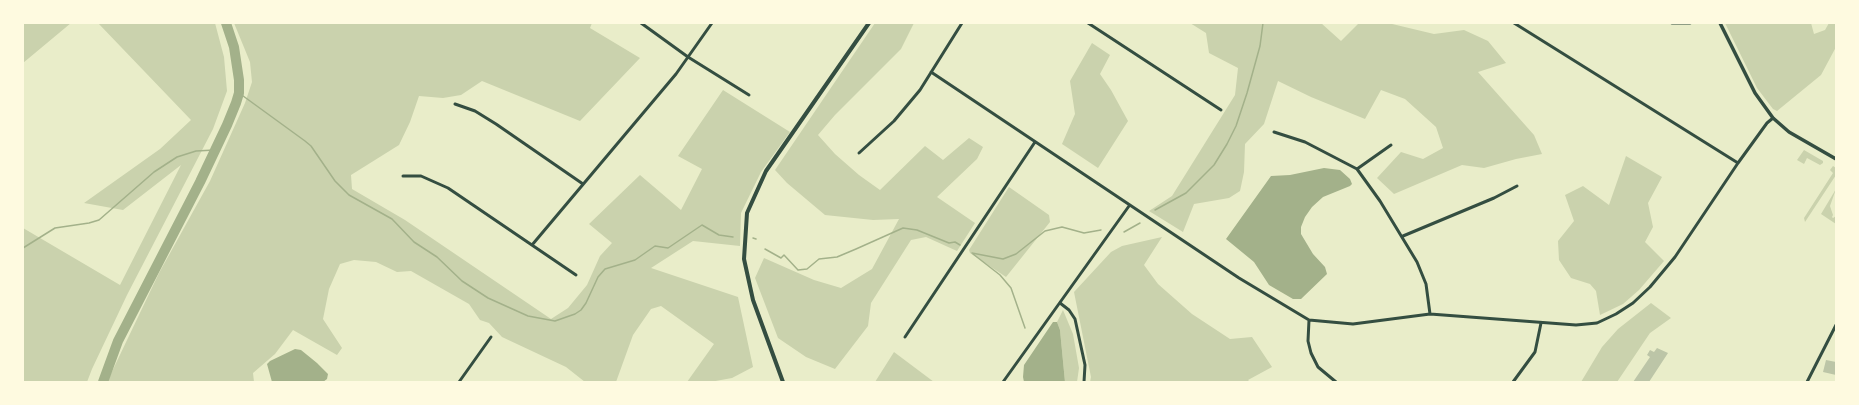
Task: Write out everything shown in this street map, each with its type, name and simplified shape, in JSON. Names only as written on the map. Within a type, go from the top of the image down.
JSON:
[{"type":"main road","points":[[783,382],[753,300],[744,259],[747,214],[766,171],[869,23]]},
{"type":"street","points":[[641,23],[688,57],[749,95]]},
{"type":"street","points":[[532,245],[676,74],[712,23]]},
{"type":"street","points":[[859,152],[894,121],[920,90],[962,23]]},
{"type":"street","points":[[1088,23],[1221,110]]},
{"type":"street","points":[[1514,23],[1738,163]]},
{"type":"street","points":[[1672,23],[1690,23]]},
{"type":"street","points":[[1720,23],[1755,92],[1773,118],[1789,132],[1836,159]]},
{"type":"street","points":[[931,72],[1035,142],[1057,155],[1129,206],[1239,278],[1309,320],[1353,324],[1430,314],[1576,326],[1597,322],[1616,314],[1633,303],[1650,287],[1675,257],[1738,163],[1767,122],[1773,118]]},
{"type":"street","points":[[455,104],[475,111],[496,124],[583,184]]},
{"type":"street","points":[[1274,132],[1305,142],[1357,169],[1403,236],[1424,277],[1430,314]]},
{"type":"street","points":[[905,337],[1035,142]]},
{"type":"street","points":[[1357,169],[1391,145]]},
{"type":"street","points":[[403,176],[422,176],[448,188],[576,275]]},
{"type":"street","points":[[1403,236],[1494,198],[1517,186]]},
{"type":"street","points":[[1003,382],[1129,206]]},
{"type":"street","points":[[1060,303],[1069,310],[1075,319],[1085,365],[1084,382]]},
{"type":"street","points":[[1309,320],[1308,341],[1311,353],[1318,367],[1336,382]]},
{"type":"street","points":[[1513,382],[1535,352],[1541,323]]},
{"type":"street","points":[[1807,382],[1836,325]]},
{"type":"street","points":[[459,382],[491,337]]},
{"type":"shaded area","points":[[23,23],[71,23],[23,63]]},
{"type":"shaded area","points":[[98,23],[215,23],[224,57],[227,91],[213,129],[127,295],[87,382],[23,382],[23,228],[120,285],[181,165],[123,210],[84,203],[160,149],[191,120]]},
{"type":"shaded area","points":[[234,23],[592,23],[590,28],[640,58],[580,121],[482,81],[461,95],[443,98],[419,96],[410,122],[399,145],[351,175],[352,189],[405,220],[551,319],[568,308],[587,285],[600,256],[612,243],[589,224],[640,175],[681,210],[702,169],[678,156],[723,90],[790,132],[761,172],[741,213],[740,246],[693,241],[651,268],[738,297],[753,367],[732,378],[710,382],[687,382],[714,344],[661,306],[651,309],[633,335],[616,382],[585,382],[566,367],[502,337],[489,323],[480,320],[469,304],[411,271],[397,272],[376,262],[354,260],[340,264],[329,289],[323,319],[342,348],[337,355],[293,330],[275,354],[253,373],[254,382],[107,382],[159,273],[210,181],[245,103],[252,82],[250,62]]},
{"type":"shaded area","points":[[875,23],[914,23],[901,49],[835,115],[818,135],[835,154],[859,175],[880,190],[925,146],[943,160],[969,138],[983,147],[977,159],[937,197],[975,223],[957,251],[926,237],[911,240],[871,303],[868,326],[835,369],[806,357],[778,338],[755,278],[764,258],[814,280],[841,288],[872,269],[899,219],[873,220],[825,215],[787,183],[775,170]]},
{"type":"shaded area","points":[[1190,23],[1321,23],[1341,41],[1359,23],[1388,23],[1434,34],[1464,30],[1488,41],[1506,63],[1478,72],[1534,135],[1542,154],[1516,159],[1484,168],[1462,165],[1394,194],[1377,178],[1401,152],[1423,159],[1443,148],[1436,127],[1405,99],[1381,90],[1365,119],[1311,97],[1278,81],[1264,124],[1245,144],[1244,172],[1240,191],[1229,198],[1194,204],[1183,232],[1149,211],[1172,196],[1235,95],[1238,68],[1209,53],[1206,33]]},
{"type":"shaded area","points":[[1725,23],[1811,23],[1814,34],[1825,30],[1829,23],[1836,23],[1836,47],[1821,75],[1777,111],[1773,109],[1757,88]]},
{"type":"shaded area","points":[[1092,43],[1110,55],[1100,74],[1111,90],[1128,121],[1098,168],[1062,144],[1075,114],[1070,81]]},
{"type":"shaded area","points":[[1804,150],[1823,161],[1823,163],[1820,165],[1807,158],[1804,164],[1797,160]]},
{"type":"shaded area","points":[[1626,156],[1662,177],[1648,203],[1653,227],[1645,242],[1664,261],[1639,290],[1623,304],[1600,315],[1596,291],[1590,284],[1571,278],[1559,260],[1558,241],[1574,221],[1565,195],[1583,186],[1609,205]]},
{"type":"shaded area","points":[[1833,166],[1836,168],[1836,175],[1805,222],[1804,218],[1833,173],[1830,170]]},
{"type":"shaded area","points":[[1324,168],[1340,170],[1350,179],[1352,184],[1323,197],[1312,207],[1305,217],[1301,227],[1301,234],[1313,254],[1325,267],[1327,274],[1301,299],[1293,299],[1269,285],[1254,262],[1226,239],[1271,176],[1290,175]]},
{"type":"shaded area","points":[[1009,187],[1049,215],[1050,222],[1006,277],[970,253],[969,250]]},
{"type":"shaded area","points":[[1836,189],[1830,206],[1833,215],[1832,217],[1833,218],[1836,216],[1836,224],[1821,214]]},
{"type":"shaded area","points":[[1162,237],[1144,265],[1158,284],[1192,314],[1230,339],[1252,337],[1272,367],[1248,380],[1250,382],[1090,382],[1091,377],[1074,292],[1111,252],[1122,246]]},
{"type":"shaded area","points":[[1651,303],[1671,318],[1650,333],[1617,382],[1581,382],[1602,347],[1618,329]]},
{"type":"shaded area","points":[[1063,310],[1073,334],[1079,368],[1077,382],[1065,382],[1060,330],[1057,322]]},
{"type":"shaded area","points":[[1053,322],[1057,322],[1060,330],[1065,382],[1024,382],[1024,365]]},
{"type":"shaded area","points":[[295,349],[301,350],[317,363],[328,374],[327,379],[323,382],[272,382],[267,364],[270,361]]},
{"type":"shaded area","points":[[894,352],[934,382],[875,382]]},
{"type":"building","points":[[1657,348],[1668,353],[1649,382],[1633,382],[1650,357],[1647,355],[1650,350],[1654,352]]},
{"type":"building","points":[[1826,360],[1836,362],[1836,375],[1823,372]]},
{"type":"waterway","points":[[103,382],[118,341],[200,182],[236,103],[239,93],[239,80],[234,47],[226,23]]},
{"type":"waterway","points":[[1155,210],[1186,193],[1214,165],[1227,144],[1236,126],[1247,93],[1260,46],[1263,23]]},
{"type":"waterway","points":[[239,93],[311,146],[335,181],[349,195],[392,219],[414,242],[437,257],[462,281],[488,298],[528,316],[555,321],[575,314],[581,310],[586,303],[598,277],[605,269],[635,260],[655,246],[668,248],[702,225],[719,235],[733,237]]},
{"type":"waterway","points":[[23,248],[55,228],[99,220],[154,172],[177,157],[196,151],[215,150]]},
{"type":"waterway","points":[[1124,232],[1140,223]]},
{"type":"waterway","points":[[972,253],[1003,259],[1016,254],[1045,231],[1062,227],[1084,233],[1101,230]]},
{"type":"waterway","points":[[765,249],[781,258],[784,255],[798,270],[807,269],[819,259],[837,257],[903,228],[917,230],[949,243],[955,242],[960,245]]},
{"type":"waterway","points":[[973,254],[1000,275],[1011,288],[1025,328]]}]
